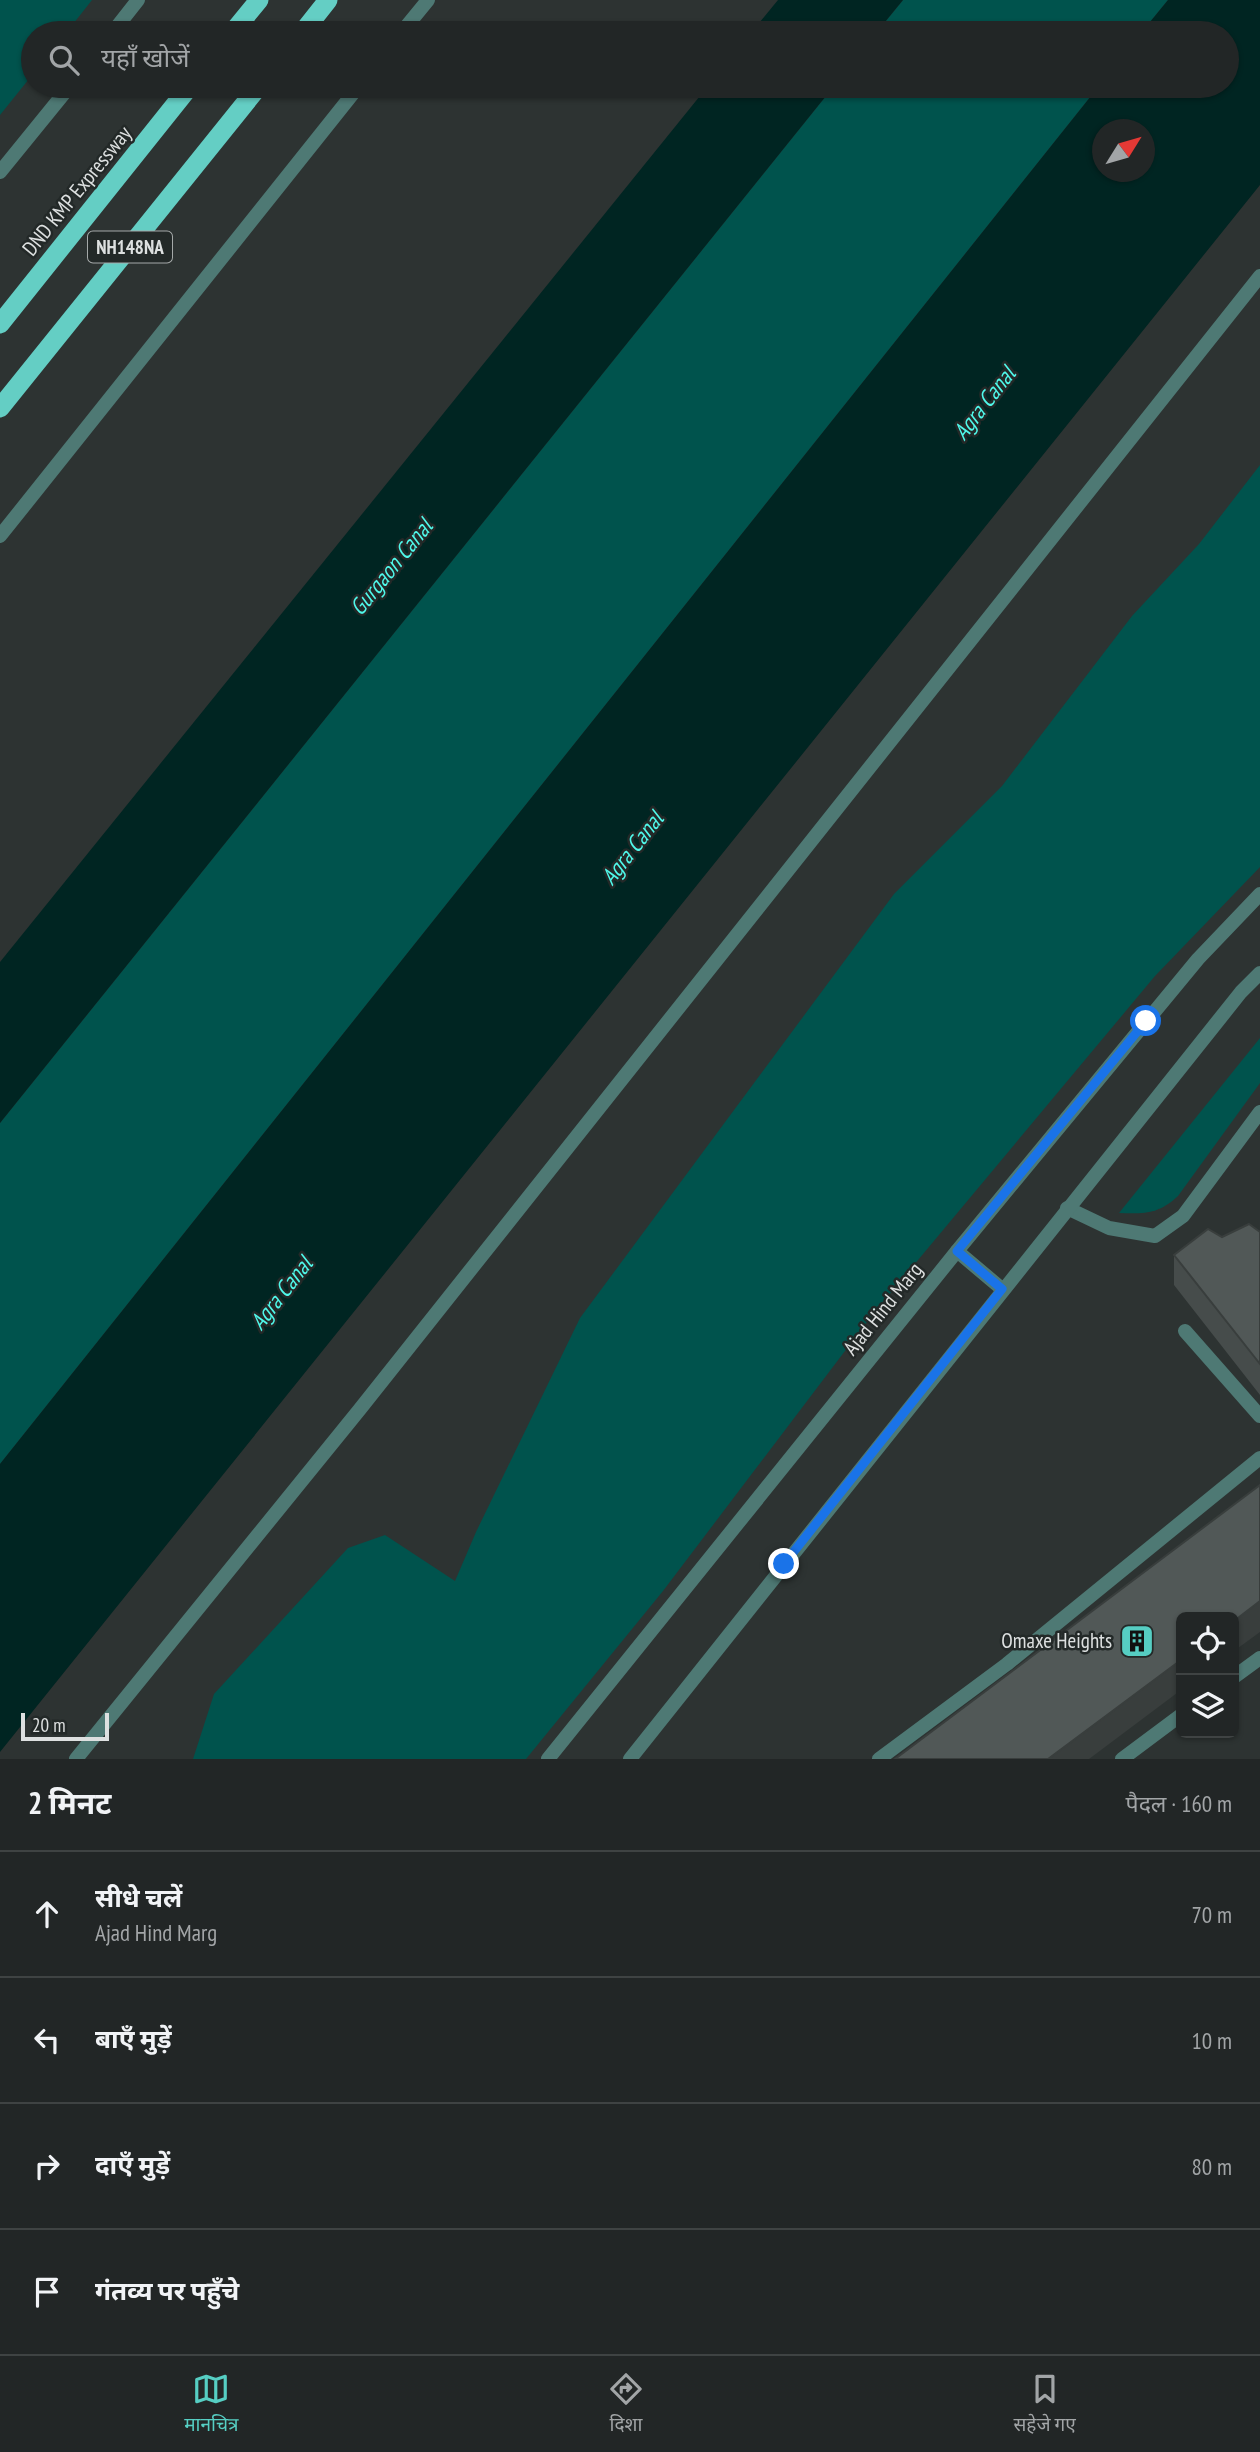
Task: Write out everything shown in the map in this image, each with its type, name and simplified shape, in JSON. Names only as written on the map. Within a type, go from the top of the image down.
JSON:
[{"type":"highway","points":[[242,21],[259,0]]},
{"type":"highway","points":[[311,21],[328,0]]},
{"type":"highway","name":"DND KMP Expressway","points":[[0,324],[180,98]]},
{"type":"highway","name":"NH148NA","points":[[0,408],[250,98]]},
{"type":"street","points":[[121,21],[138,0]]},
{"type":"street","points":[[411,21],[428,0]]},
{"type":"street","points":[[0,172],[60,98]]},
{"type":"street","points":[[0,536],[349,98]]},
{"type":"street","points":[[76,1759],[368,1399],[1260,276]]},
{"type":"street","name":"Ajad Hind Marg","points":[[548,1759],[957,1251],[1198,959],[1260,894]]},
{"type":"street","points":[[630,1759],[1002,1289],[1241,992],[1260,972]]},
{"type":"street","points":[[1067,1208],[1108,1228],[1155,1236],[1183,1216],[1260,1112]]},
{"type":"street","points":[[957,1251],[1002,1289]]},
{"type":"street","points":[[1185,1331],[1260,1416]]},
{"type":"street","points":[[879,1759],[1007,1664],[1260,1458]]},
{"type":"street","points":[[1237,1675],[1260,1658]]},
{"type":"street","points":[[1122,1759],[1176,1720]]},
{"type":"shaded area","points":[[0,0],[92,0],[75,21],[21,21],[21,89],[0,115]]},
{"type":"shaded area","points":[[903,0],[1168,0],[1151,21],[886,21]]},
{"type":"shaded area","points":[[824,98],[1089,98],[0,1464],[0,1123]]},
{"type":"shaded area","points":[[1260,465],[1260,867],[1155,976],[873,1314],[663,1591],[526,1759],[193,1759],[214,1694],[348,1548],[385,1535],[455,1581],[580,1318],[894,894],[1002,786],[1132,616],[1199,544]]},
{"type":"shaded area","points":[[1260,1038],[1260,1083],[1178,1196],[1158,1210],[1119,1213]]},
{"type":"water","points":[[778,0],[903,0],[886,21],[761,21]]},
{"type":"water","name":"Agra Canal","points":[[1168,0],[1260,0],[1260,185],[0,1752],[0,1464],[1089,98],[1239,98],[1239,21],[1151,21]]},
{"type":"water","name":"Gurgaon Canal","points":[[698,98],[824,98],[0,1123],[0,962]]},
{"type":"building","points":[[1249,1224],[1260,1232],[1260,1364],[1174,1255],[1208,1229],[1222,1237]]},
{"type":"building","name":"Omaxe Heights","points":[[1260,1485],[1260,1601],[1239,1617],[1239,1612],[1176,1612],[1176,1664],[1048,1759],[895,1759]]},
{"type":"place","name":"Omaxe Heights","points":[[1137,1641]]},
{"type":"route","points":[[784,1564],[1002,1289],[957,1251],[1146,1021]]}]
